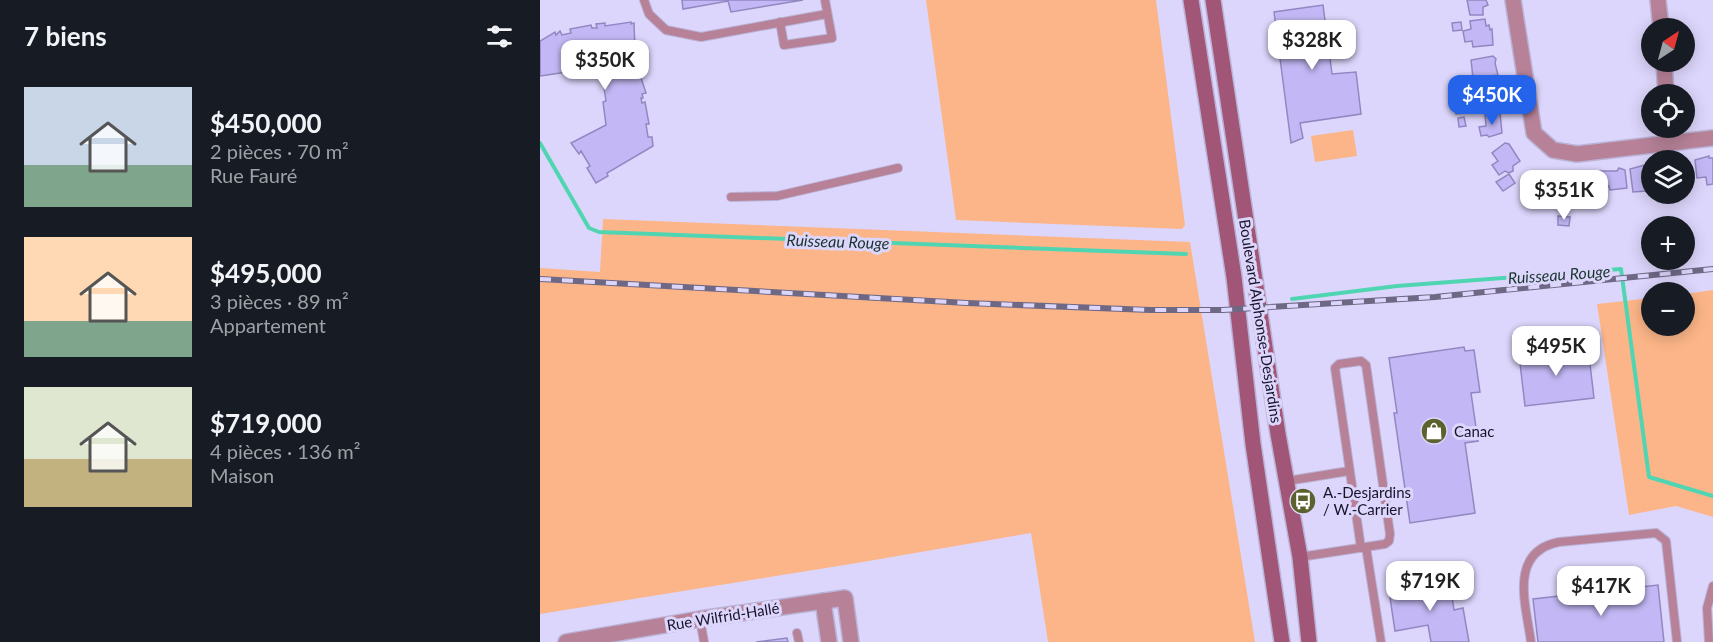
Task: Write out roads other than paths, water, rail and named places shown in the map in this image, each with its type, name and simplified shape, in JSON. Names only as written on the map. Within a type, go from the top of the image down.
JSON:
[{"type":"main road","name":"Boulevard Alphonse-Desjardins","points":[[1191,0],[1234,278],[1252,444],[1282,642]]},
{"type":"main road","name":"Boulevard Alphonse-Desjardins","points":[[1213,0],[1244,216],[1300,557],[1309,642]]},
{"type":"street","points":[[1513,0],[1534,133],[1553,150],[1578,154],[1655,138]]},
{"type":"street","points":[[1658,0],[1660,18]]},
{"type":"street","points":[[1695,137],[1713,138]]},
{"type":"street","name":"Rue Wilfrid-Hallé","points":[[566,642],[602,639],[700,619],[845,598],[851,642]]},
{"type":"street","points":[[823,601],[829,642]]},
{"type":"lane","points":[[644,0],[649,14],[666,30],[701,37],[827,14]]},
{"type":"lane","points":[[780,22],[784,45],[832,38],[825,0]]},
{"type":"lane","points":[[731,197],[777,196],[898,168]]},
{"type":"lane","points":[[1300,557],[1363,547],[1385,544],[1389,542],[1390,534],[1366,365],[1361,361],[1339,364],[1335,368],[1349,471],[1363,547],[1381,642]]},
{"type":"lane","points":[[1287,481],[1349,471]]},
{"type":"lane","points":[[1531,642],[1524,578],[1530,559],[1538,550],[1546,544],[1559,542],[1656,533],[1663,536],[1666,541],[1677,642]]},
{"type":"lane","points":[[1709,642],[1707,608],[1713,586]]},
{"type":"lane","points":[[700,619],[704,642]]},
{"type":"lane","points":[[797,633],[799,642]]},
{"type":"waterway","name":"Ruisseau Rouge","points":[[540,143],[589,228],[599,232],[1186,254]]},
{"type":"waterway","name":"Ruisseau Rouge","points":[[1292,299],[1397,286],[1621,269],[1649,477],[1713,496]]},
{"type":"railway","points":[[540,279],[967,303],[1150,310],[1223,310],[1435,297],[1713,269]]},
{"type":"place","name":"Canac","points":[[1434,431]]},
{"type":"place","name":"A.-Desjardins / W.-Carrier","points":[[1303,501]]}]
